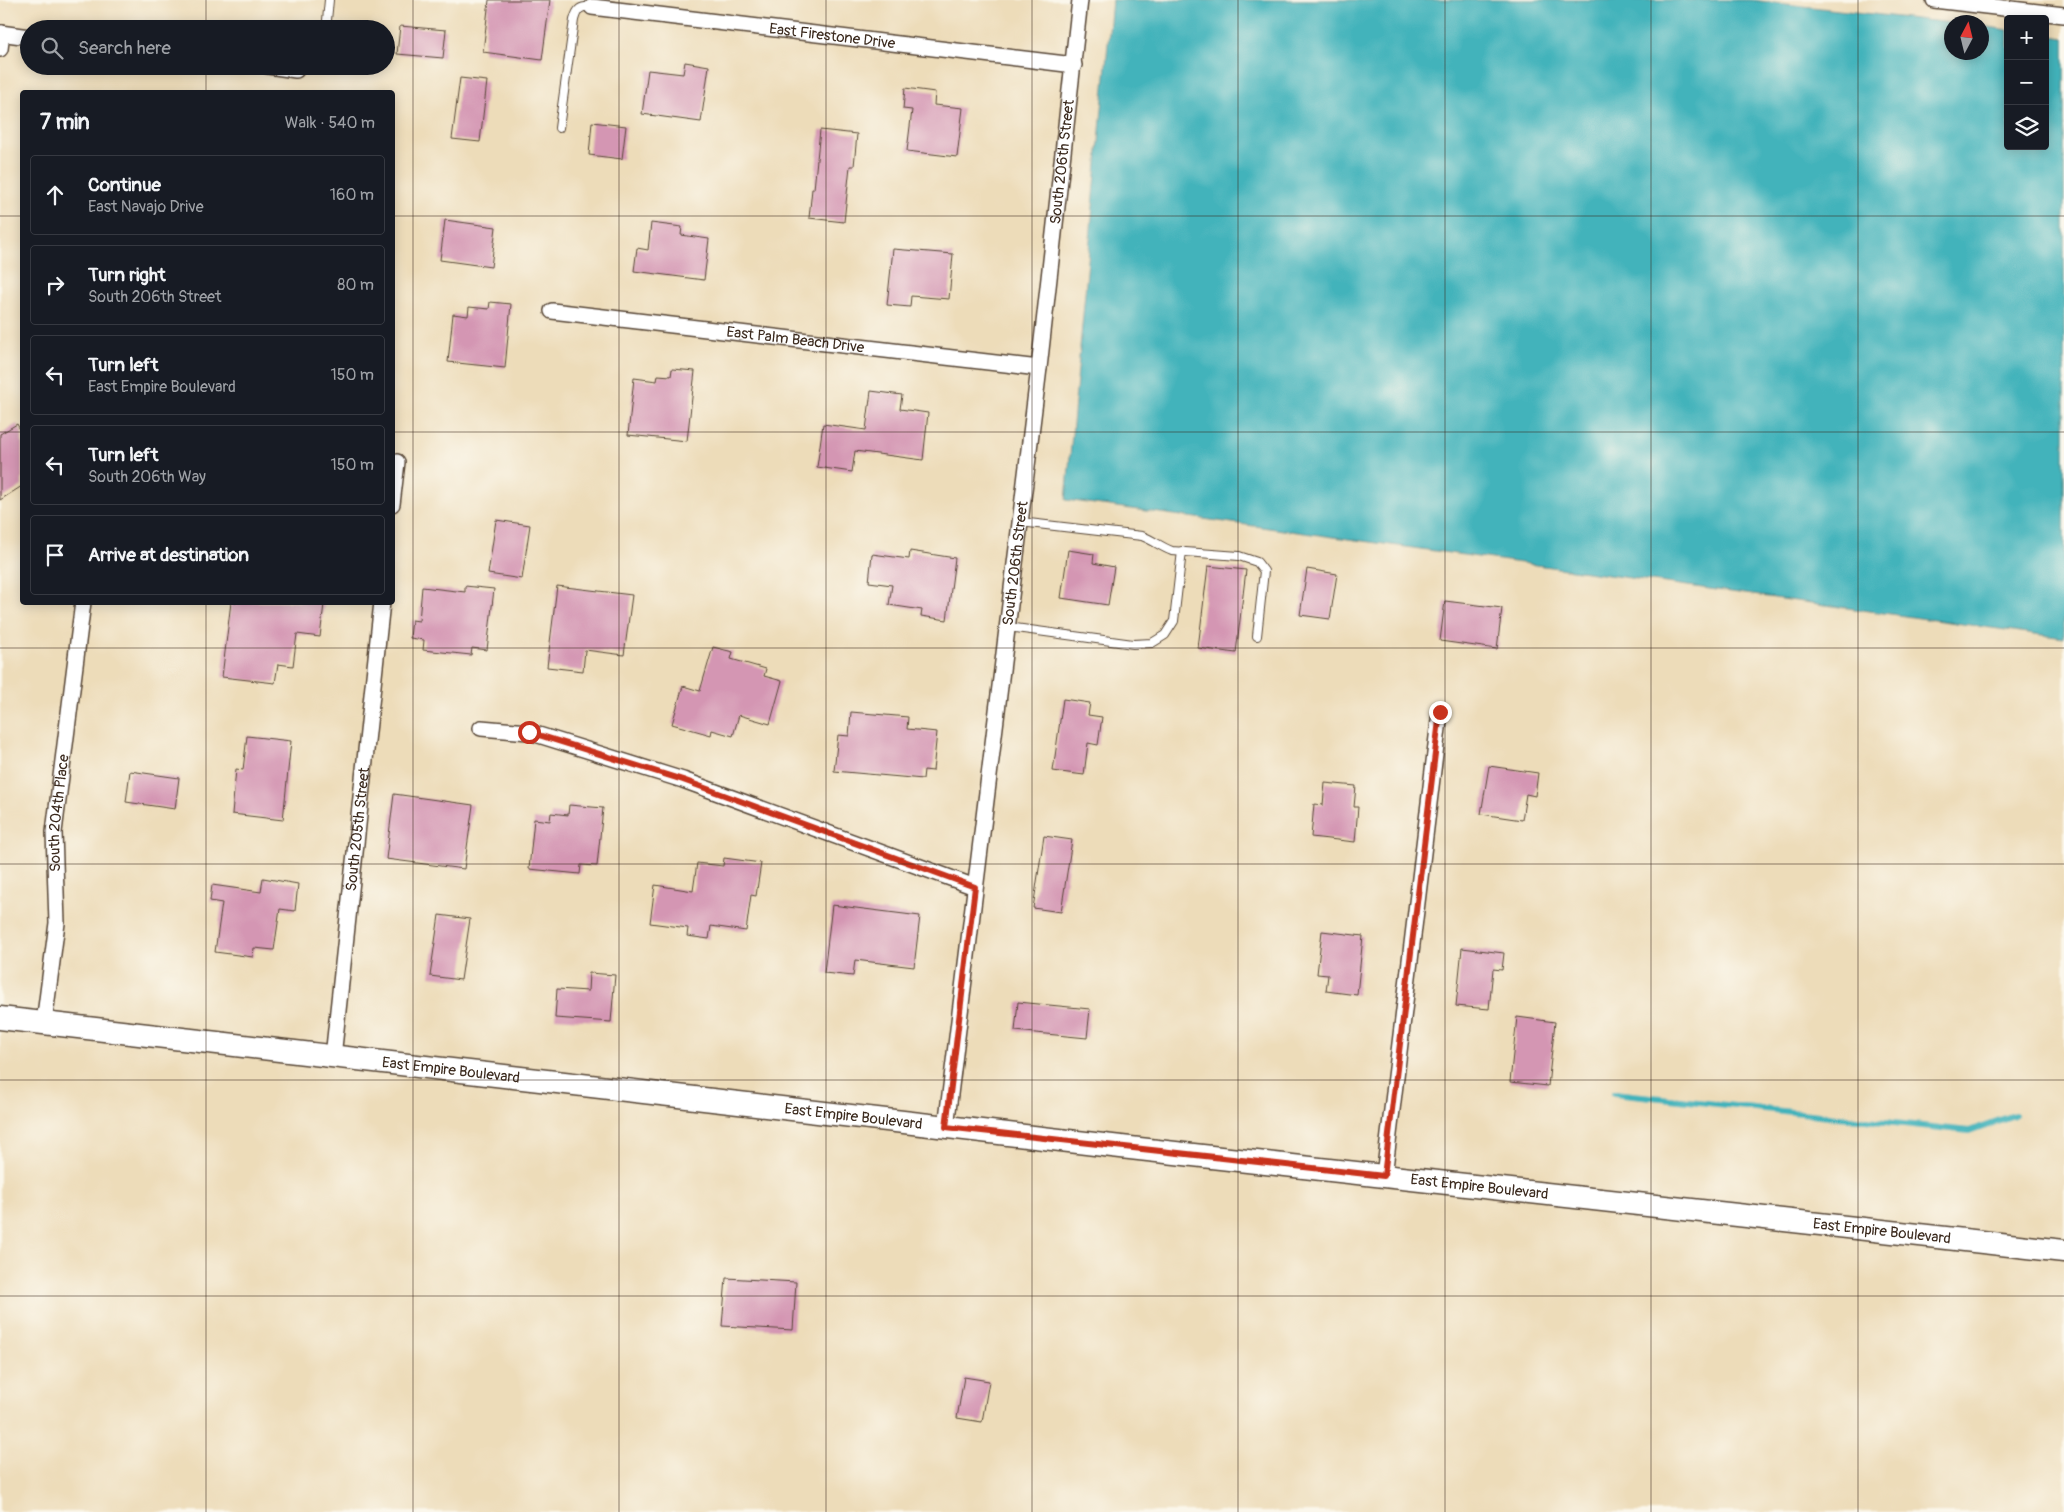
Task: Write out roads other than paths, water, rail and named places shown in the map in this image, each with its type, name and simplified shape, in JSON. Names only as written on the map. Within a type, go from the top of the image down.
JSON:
[{"type":"main road","name":"East Empire Boulevard","points":[[0,1018],[946,1127],[2064,1251]]},
{"type":"street","name":"South 206th Street","points":[[946,1127],[1039,368],[1080,0]]},
{"type":"street","points":[[1934,0],[2064,15]]},
{"type":"street","name":"East Firestone Drive","points":[[592,7],[1074,65]]},
{"type":"street","points":[[0,49],[1,33],[20,36]]},
{"type":"street","name":"East Palm Beach Drive","points":[[552,311],[1039,368]]},
{"type":"street","points":[[395,479],[397,462]]},
{"type":"street","name":"South 204th Place","points":[[44,1024],[57,923],[54,832],[83,605]]},
{"type":"street","name":"South 205th Street","points":[[333,1057],[382,605]]},
{"type":"street","points":[[1384,1176],[1440,712]]},
{"type":"street","points":[[481,728],[529,732],[683,780],[975,887]]},
{"type":"lane","points":[[327,20],[329,0]]},
{"type":"lane","points":[[559,128],[574,20],[577,10],[583,6],[592,7]]},
{"type":"lane","points":[[1020,522],[1142,536],[1156,541],[1162,547],[1182,552],[1239,556],[1257,562],[1264,571],[1256,636]]},
{"type":"lane","points":[[1008,627],[1133,644],[1152,644],[1164,635],[1174,621],[1182,552]]},
{"type":"water","points":[[1112,0],[1751,0],[1944,22],[1944,60],[1989,60],[1989,27],[2004,29],[2004,150],[2049,150],[2049,36],[2064,38],[2064,638],[1066,500]]},
{"type":"waterway","points":[[1614,1093],[1969,1131],[2014,1115]]}]
